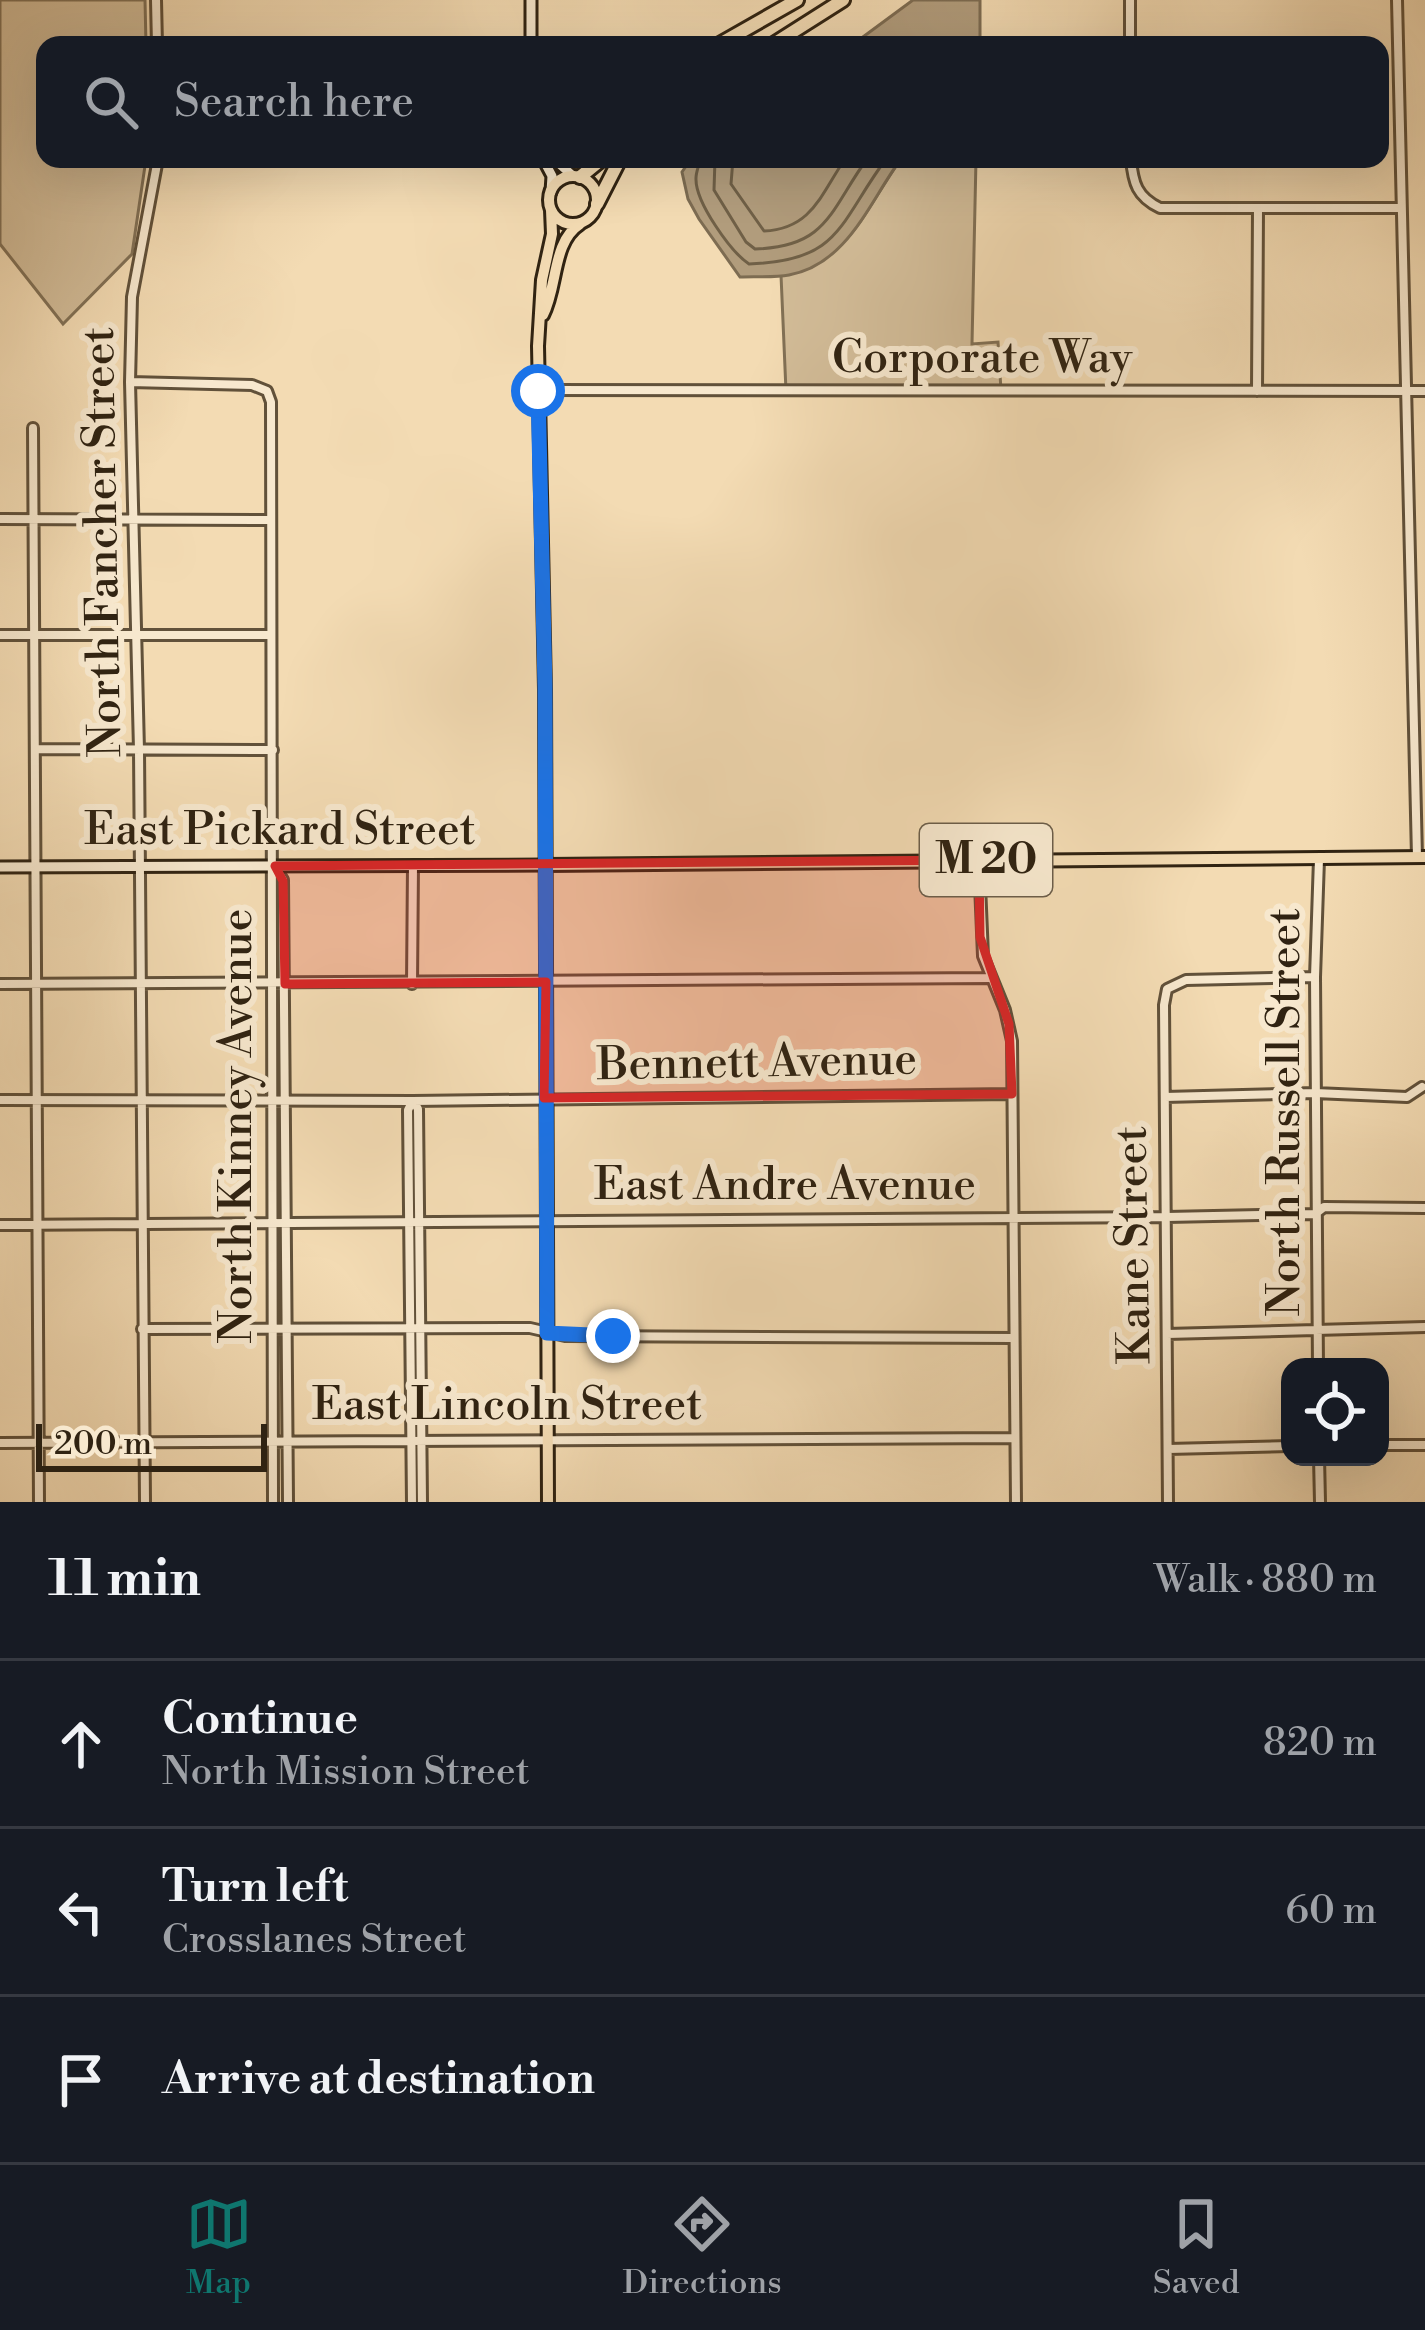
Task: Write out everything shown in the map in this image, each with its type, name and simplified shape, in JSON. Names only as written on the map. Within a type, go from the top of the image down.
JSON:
[{"type":"highway","points":[[734,36],[797,0]]},
{"type":"highway","points":[[786,36],[843,0]]},
{"type":"highway","points":[[576,177],[589,168]]},
{"type":"highway","points":[[597,204],[615,168]]},
{"type":"main road","points":[[531,0],[531,36]]},
{"type":"main road","points":[[548,168],[553,234],[541,289],[538,391],[546,865],[548,1502]]},
{"type":"main road","points":[[541,317],[552,295],[564,238],[592,216],[597,204],[594,187],[565,168]]},
{"type":"main road","points":[[550,192],[558,182],[576,177]]},
{"type":"main road","points":[[551,210],[563,222],[580,224]]},
{"type":"main road","name":"East Pickard Street","points":[[0,867],[1421,857]]},
{"type":"street","points":[[156,0],[157,36]]},
{"type":"street","points":[[1130,0],[1130,36]]},
{"type":"street","points":[[1397,0],[1399,208],[1421,857]]},
{"type":"street","name":"North Fancher Street","points":[[145,1502],[136,518],[130,382],[132,297],[156,168]]},
{"type":"street","points":[[1132,168],[1135,188],[1160,208],[1399,208]]},
{"type":"street","points":[[1257,391],[1258,208]]},
{"type":"street","name":"North Kinney Avenue","points":[[130,382],[252,385],[267,391],[271,402],[273,1502]]},
{"type":"street","name":"Corporate Way","points":[[538,391],[1425,391]]},
{"type":"street","points":[[33,428],[39,1502]]},
{"type":"street","points":[[0,519],[269,520]]},
{"type":"street","points":[[0,635],[269,634]]},
{"type":"street","points":[[36,749],[273,750]]},
{"type":"street","name":"North Russell Street","points":[[1318,1358],[1315,977],[1319,857]]},
{"type":"street","points":[[979,860],[980,937],[989,978],[1010,1024],[1016,1502]]},
{"type":"street","points":[[275,866],[284,880],[288,1502]]},
{"type":"street","points":[[412,866],[412,984]]},
{"type":"street","name":"Kane Street","points":[[1168,1502],[1163,1005],[1167,989],[1186,980],[1315,977]]},
{"type":"street","points":[[0,984],[989,978]]},
{"type":"street","points":[[1165,1097],[1315,1093],[1407,1097],[1422,1088]]},
{"type":"street","name":"Bennett Avenue","points":[[0,1100],[1012,1094]]},
{"type":"street","points":[[412,1502],[421,1222],[418,1109],[413,1101],[408,1110],[409,1222],[416,1328]]},
{"type":"street","name":"East Andre Avenue","points":[[0,1225],[1167,1217],[1315,1214],[1324,1207],[1425,1208]]},
{"type":"street","points":[[1167,1334],[1425,1327]]},
{"type":"street","points":[[142,1329],[530,1328],[565,1336],[1014,1338]]},
{"type":"street","points":[[416,1438],[422,1502]]},
{"type":"street","name":"East Lincoln Street","points":[[0,1443],[1014,1438]]},
{"type":"street","points":[[1389,1445],[1425,1445]]},
{"type":"street","points":[[1168,1449],[1281,1446]]},
{"type":"street","points":[[1318,1466],[1320,1502]]},
{"type":"highlighted area","points":[[979,860],[980,937],[1009,1024],[1012,1094],[544,1098],[546,982],[285,984],[283,881],[275,866]]},
{"type":"shaded area","points":[[0,0],[145,0],[146,36],[36,36],[36,168],[145,168],[132,254],[63,324],[0,244]]},
{"type":"shaded area","points":[[895,168],[976,168],[972,344],[998,342],[1001,390],[786,391],[781,275],[824,257],[864,216]]},
{"type":"water","points":[[913,0],[980,0],[980,36],[864,36]]},
{"type":"water","points":[[685,168],[895,168],[855,229],[827,258],[789,275],[740,277],[699,219],[682,172]]},
{"type":"route","points":[[538,391],[545,686],[547,1333],[613,1336]]}]
